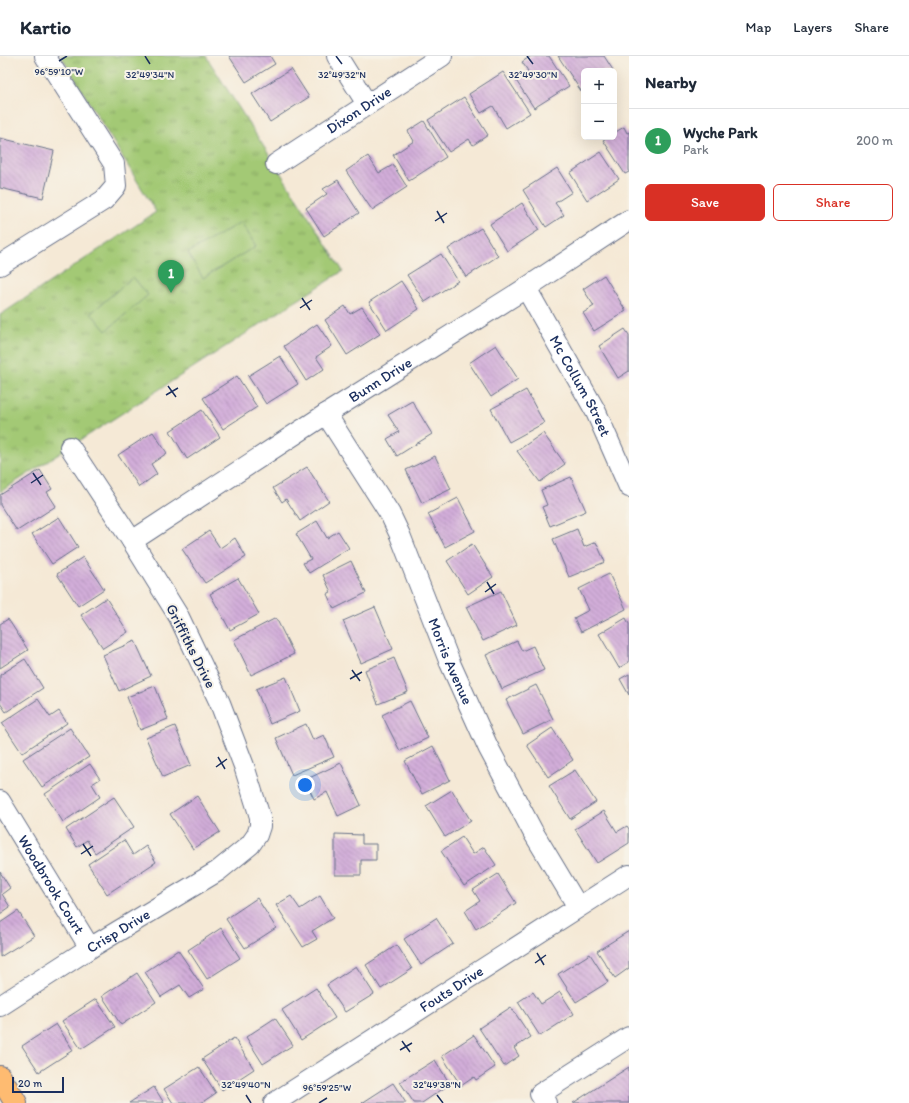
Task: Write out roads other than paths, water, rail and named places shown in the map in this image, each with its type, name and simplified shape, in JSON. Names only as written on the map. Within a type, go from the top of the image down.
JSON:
[{"type":"main road","points":[[0,1077],[16,1103]]},
{"type":"street","points":[[0,265],[104,200],[116,186],[114,164],[45,56]]},
{"type":"street","points":[[337,56],[367,104]]},
{"type":"street","name":"Dixon Drive","points":[[276,164],[442,56]]},
{"type":"street","name":"Bunn Drive","points":[[132,541],[326,414],[526,288],[629,220]]},
{"type":"street","name":"Mc Collum Street","points":[[526,288],[596,412],[629,487]]},
{"type":"street","name":"Morris Avenue","points":[[326,414],[390,514],[400,535],[450,662],[488,747],[533,832],[578,907]]},
{"type":"street","name":"Griffiths Drive","points":[[70,446],[132,541],[179,617],[220,703],[244,766],[260,817],[260,826],[257,835],[250,845],[236,856]]},
{"type":"street","name":"Woodbrook Court","points":[[0,801],[90,948]]},
{"type":"street","name":"Crisp Drive","points":[[0,1006],[90,948],[218,871],[236,856]]},
{"type":"street","name":"Fouts Drive","points":[[274,1103],[629,875]]},
{"type":"street","points":[[546,1103],[540,1094],[629,1037]]},
{"type":"place","name":"Wyche Park","points":[[171,293]]}]
